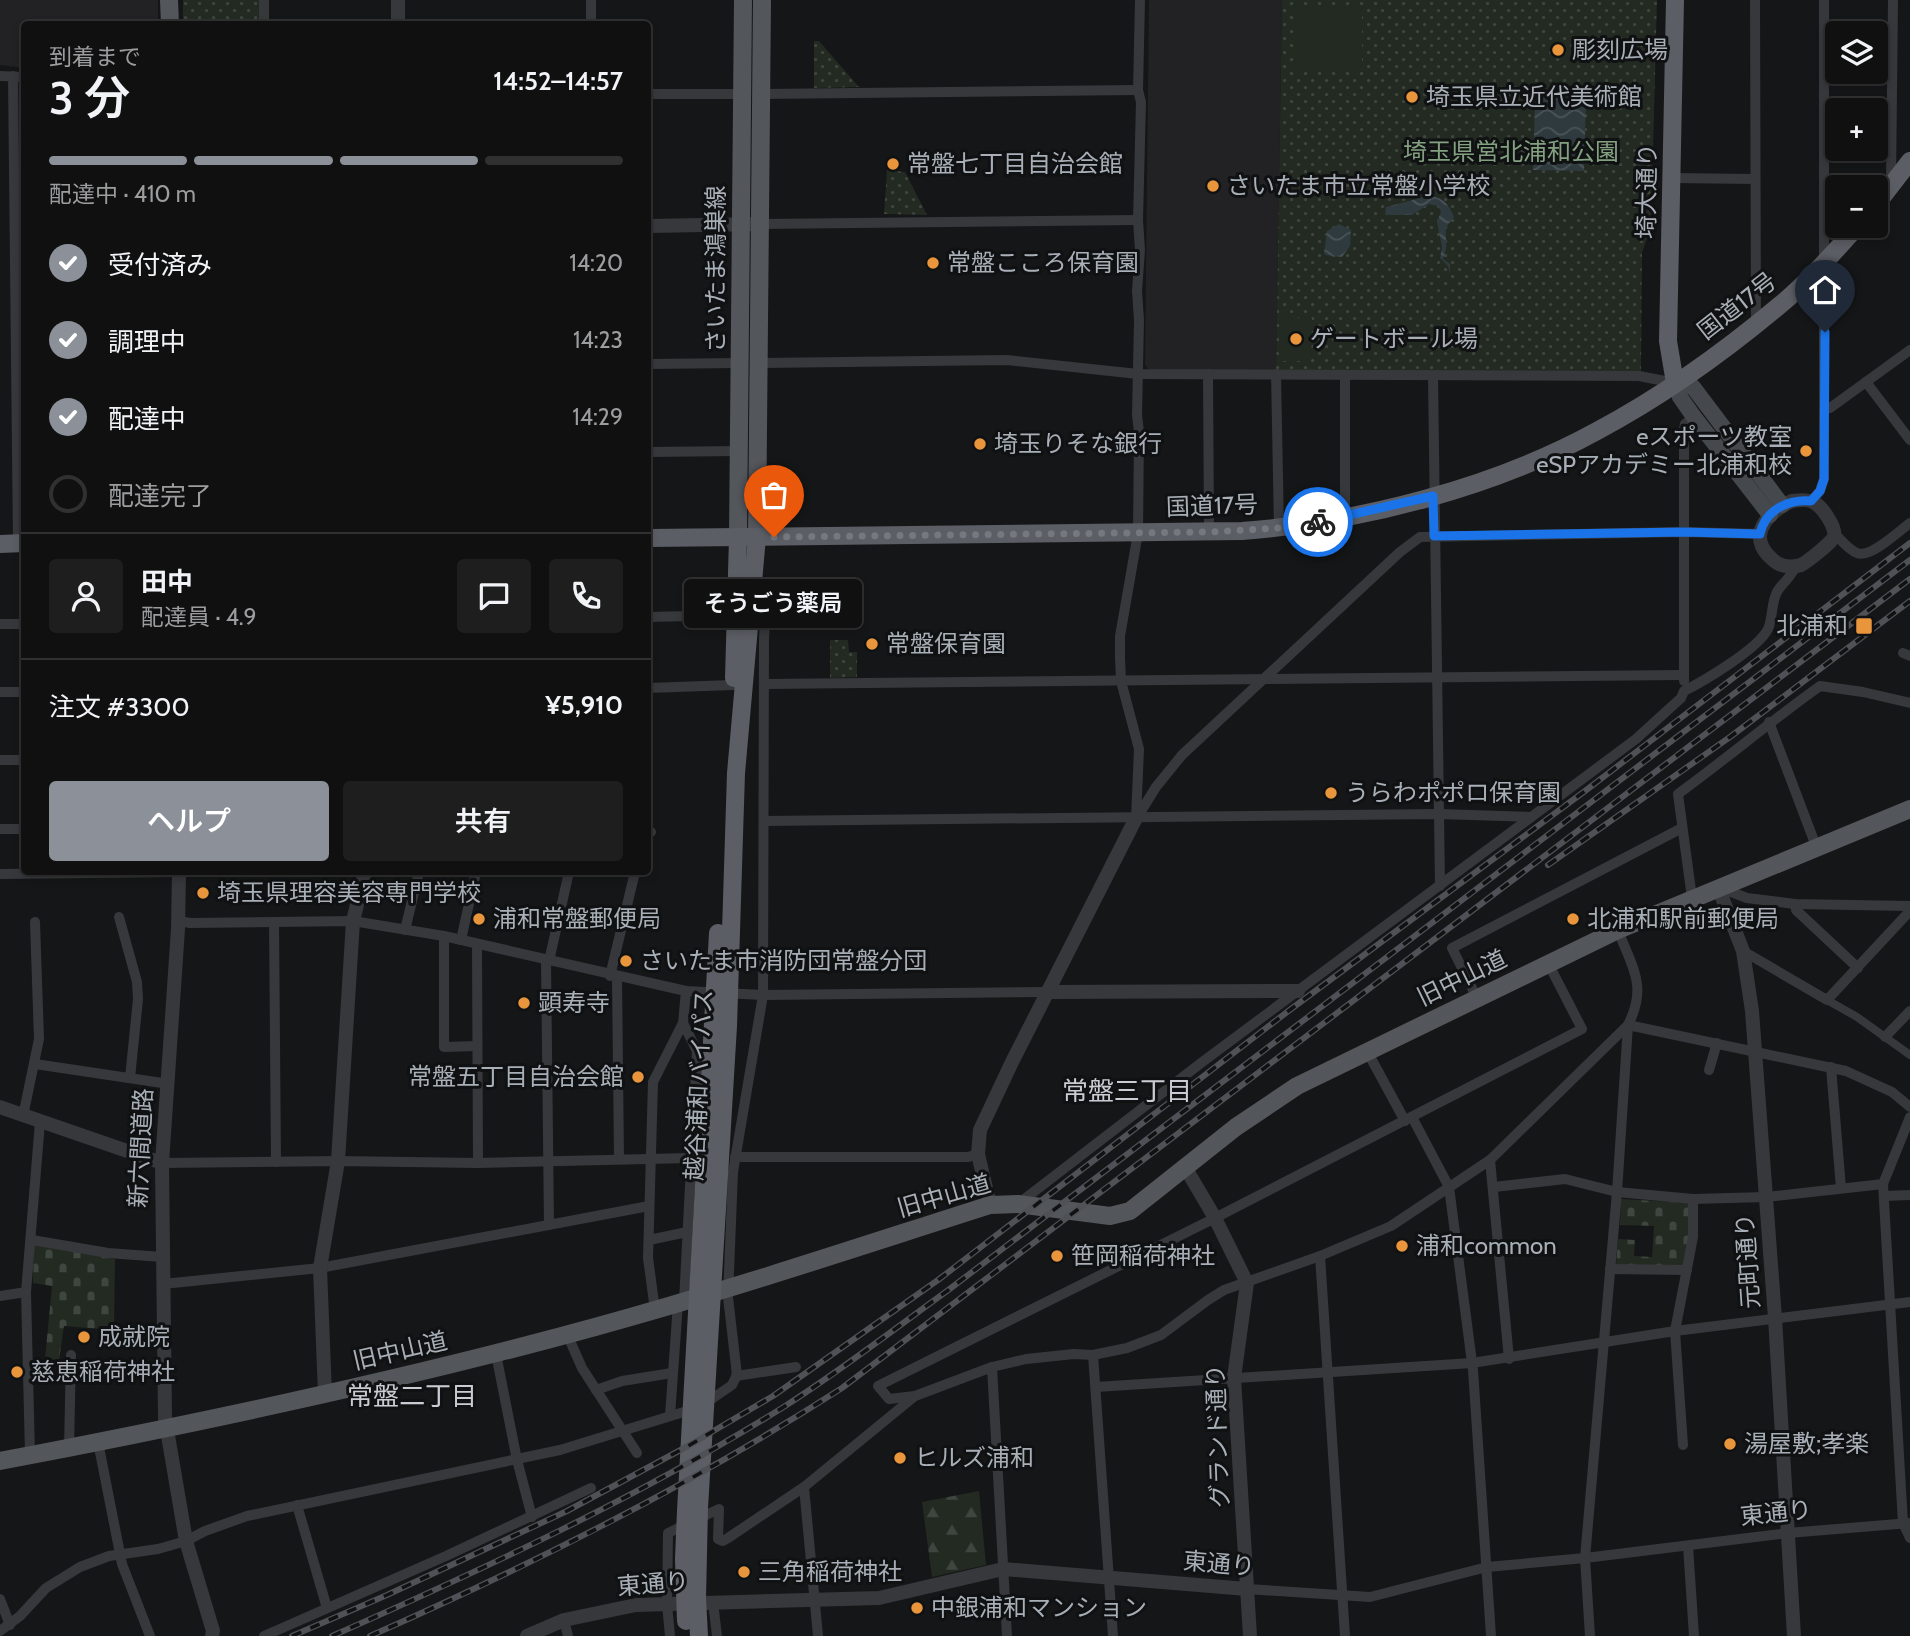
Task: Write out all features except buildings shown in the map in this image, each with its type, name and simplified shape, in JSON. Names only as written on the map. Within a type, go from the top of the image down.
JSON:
[{"type":"highway","name":"埼大通り","points":[[1675,0],[1668,341],[1675,383]]},
{"type":"highway","points":[[1888,190],[1910,161]]},
{"type":"highway","name":"国道17号","points":[[651,538],[1209,532],[1279,528],[1345,517],[1433,496],[1535,461],[1626,415],[1675,383],[1781,305],[1847,238]]},
{"type":"highway","name":"越谷浦和バイパス","points":[[721,994],[736,773],[757,537]]},
{"type":"highway","name":"越谷浦和バイパス","points":[[699,1636],[699,1507],[721,1025],[738,538]]},
{"type":"highway","name":"越谷浦和バイパス","points":[[688,1636],[685,1535],[721,1025]]},
{"type":"main road","points":[[169,0],[170,21]]},
{"type":"main road","name":"さいたま鴻巣線","points":[[738,538],[743,0]]},
{"type":"main road","name":"さいたま鴻巣線","points":[[757,537],[762,0]]},
{"type":"main road","points":[[1675,383],[1680,397],[1694,417],[1776,510]]},
{"type":"main road","points":[[1675,383],[1693,387],[1776,510]]},
{"type":"main road","name":"旧中山道","points":[[0,1461],[325,1394],[496,1354],[729,1288],[990,1205],[1022,1204],[1110,1216],[1130,1211],[1286,1092],[1618,930],[1910,809]]},
{"type":"street","points":[[264,0],[264,21]]},
{"type":"street","points":[[398,0],[398,21]]},
{"type":"street","points":[[591,0],[591,21]]},
{"type":"street","points":[[1136,818],[1139,749],[1121,681],[1121,636],[1139,533],[1137,291],[1140,250],[1140,0]]},
{"type":"street","points":[[1755,0],[1756,324]]},
{"type":"street","points":[[1811,501],[1820,491],[1824,479],[1824,0]]},
{"type":"street","points":[[1891,186],[1893,0]]},
{"type":"street","points":[[0,76],[19,76],[20,458],[14,543]]},
{"type":"street","points":[[761,94],[1138,90]]},
{"type":"street","points":[[651,94],[743,94]]},
{"type":"street","points":[[1672,178],[1755,178]]},
{"type":"street","points":[[651,226],[1138,220]]},
{"type":"street","points":[[1825,408],[1830,408],[1910,350]]},
{"type":"street","points":[[759,363],[1007,360],[1138,374],[1639,376],[1675,383]]},
{"type":"street","points":[[651,364],[740,363]]},
{"type":"street","points":[[1208,374],[1209,532]]},
{"type":"street","points":[[1276,374],[1279,528]]},
{"type":"street","points":[[1345,376],[1345,517]]},
{"type":"street","points":[[1433,376],[1440,886]]},
{"type":"street","points":[[1866,382],[1910,440]]},
{"type":"street","points":[[1022,1204],[1298,991],[1636,738],[1681,698],[1684,691],[1684,429],[1685,424],[1694,417]]},
{"type":"street","points":[[651,452],[739,452]]},
{"type":"street","points":[[1792,501],[1811,501],[1818,505],[1834,527],[1832,541],[1802,565],[1787,566],[1773,560],[1762,548],[1760,534],[1764,521],[1776,510],[1792,501]]},
{"type":"street","points":[[1835,534],[1856,553],[1863,554],[1910,523]]},
{"type":"street","points":[[990,1205],[981,1176],[978,1154],[981,1130],[1012,1062],[1136,818],[1182,754],[1402,550],[1420,537],[1434,536],[1684,532],[1760,534]]},
{"type":"street","points":[[1684,691],[1710,678],[1763,636],[1772,616],[1777,592],[1790,579],[1796,566]]},
{"type":"street","points":[[651,617],[736,615]]},
{"type":"street","points":[[5,1628],[46,1588],[95,1560],[158,1549],[186,1541],[227,1522],[296,1505],[560,1450],[699,1407],[732,1385],[736,1377],[729,1288],[735,1157],[763,995],[764,684],[765,619],[768,617]]},
{"type":"street","points":[[0,624],[21,624]]},
{"type":"street","points":[[764,684],[1684,675]]},
{"type":"street","points":[[651,688],[733,685]]},
{"type":"street","points":[[1692,898],[1678,794],[1769,722],[1820,686],[1910,703]]},
{"type":"street","points":[[0,692],[21,692]]},
{"type":"street","points":[[1769,722],[1816,846]]},
{"type":"street","points":[[0,760],[21,760]]},
{"type":"street","points":[[764,821],[1439,814],[1531,817]]},
{"type":"street","points":[[1477,998],[1452,948],[1682,828]]},
{"type":"street","points":[[0,829],[21,829]]},
{"type":"street","points":[[0,874],[21,874]]},
{"type":"street","name":"新六間道路","points":[[179,875],[179,921],[162,1163],[166,1428],[186,1541],[213,1630],[212,1636]]},
{"type":"street","points":[[325,1394],[320,1268],[338,1161],[353,921],[364,875]]},
{"type":"street","points":[[405,930],[418,875]]},
{"type":"street","points":[[461,940],[475,875]]},
{"type":"street","points":[[549,1225],[547,961],[568,875]]},
{"type":"street","points":[[619,1159],[614,976],[634,875]]},
{"type":"street","points":[[1718,887],[1747,898],[1795,904],[1910,906]]},
{"type":"street","name":"元町通り","points":[[1718,887],[1742,951],[1749,980],[1775,1318],[1794,1636]]},
{"type":"street","points":[[1795,904],[1796,910],[1857,968]]},
{"type":"street","points":[[1827,1000],[1910,912]]},
{"type":"street","points":[[119,917],[138,999],[130,1078]]},
{"type":"street","points":[[179,921],[353,921],[444,936],[686,991],[721,994],[1298,991]]},
{"type":"street","points":[[23,1116],[39,1039],[35,922]]},
{"type":"street","points":[[274,922],[276,1162]]},
{"type":"street","points":[[1548,962],[1582,1029],[1215,1218],[878,1386],[889,1399],[915,1396],[992,1367],[1026,1359],[1074,1354],[1093,1355],[1126,1348],[1161,1335],[1224,1290],[1320,1256],[1391,1226],[1490,1160],[1628,1025],[1636,1009],[1640,986],[1618,930]]},
{"type":"street","points":[[444,936],[444,1046],[477,1046]]},
{"type":"street","points":[[477,944],[478,1163]]},
{"type":"street","points":[[1742,951],[1857,1017],[1910,1055]]},
{"type":"street","points":[[655,1310],[649,1258],[653,1082],[683,1023],[686,991]]},
{"type":"street","points":[[1885,1038],[1910,1011]]},
{"type":"street","points":[[670,1416],[687,1232],[697,1051],[683,1023]]},
{"type":"street","points":[[1628,1025],[1846,1071],[1892,1092],[1910,1107]]},
{"type":"street","points":[[1590,1636],[1585,1558],[1617,1192],[1628,1025]]},
{"type":"street","points":[[1709,1070],[1717,1043]]},
{"type":"street","points":[[1367,1051],[1449,1187],[1472,1363],[1491,1636]]},
{"type":"street","points":[[35,1064],[169,1084]]},
{"type":"street","points":[[1831,1067],[1841,1188]]},
{"type":"street","points":[[0,1107],[162,1163],[478,1163],[691,1158]]},
{"type":"street","points":[[1910,1117],[1884,1190],[1906,1523],[1910,1538]]},
{"type":"street","points":[[30,1455],[26,1292],[40,1122]]},
{"type":"street","points":[[735,1157],[978,1154]]},
{"type":"street","points":[[1490,1160],[1509,1359]]},
{"type":"street","points":[[1185,1167],[1215,1218],[1247,1283]]},
{"type":"street","points":[[1494,1187],[1565,1179],[1617,1192],[1693,1199],[1766,1197],[1841,1188],[1884,1190],[1910,1195]]},
{"type":"street","points":[[1683,1445],[1675,1331],[1693,1237],[1693,1199]]},
{"type":"street","points":[[163,1284],[320,1268],[649,1206]]},
{"type":"street","points":[[649,1240],[687,1232]]},
{"type":"street","points":[[32,1240],[108,1253],[162,1257]]},
{"type":"street","points":[[1320,1256],[1345,1636]]},
{"type":"street","points":[[1610,1269],[1686,1270]]},
{"type":"street","name":"グランド通り","points":[[1247,1283],[1234,1378],[1250,1636]]},
{"type":"street","points":[[0,1296],[26,1292]]},
{"type":"street","points":[[1096,1387],[1472,1363],[1675,1331],[1910,1301]]},
{"type":"street","points":[[567,1334],[582,1368],[637,1453]]},
{"type":"street","points":[[496,1354],[517,1460],[532,1517]]},
{"type":"street","points":[[69,1448],[71,1355]]},
{"type":"street","points":[[1093,1355],[1113,1636]]},
{"type":"street","points":[[736,1377],[796,1367]]},
{"type":"street","points":[[992,1367],[1007,1636]]},
{"type":"street","points":[[596,1390],[622,1381],[672,1373]]},
{"type":"street","points":[[670,1636],[667,1604],[668,1533],[719,1508],[716,1534],[718,1539],[723,1541],[804,1487],[915,1396]]},
{"type":"street","points":[[98,1442],[122,1564],[150,1636]]},
{"type":"street","points":[[804,1487],[818,1636]]},
{"type":"street","points":[[264,1636],[591,1488]]},
{"type":"street","points":[[296,1505],[327,1608]]},
{"type":"street","name":"東通り","points":[[527,1636],[564,1620],[636,1605],[892,1597],[1003,1569],[1370,1597],[1487,1567],[1788,1533],[1906,1523]]},
{"type":"street","points":[[1688,1546],[1694,1636]]},
{"type":"street","points":[[0,1599],[5,1628]]},
{"type":"street","points":[[713,1602],[716,1636]]},
{"type":"street","points":[[564,1620],[568,1636]]},
{"type":"shaded area","points":[[0,0],[158,0],[158,21],[21,21],[21,68],[0,65]]},
{"type":"shaded area","name":"さいたま市立常盤小学校","points":[[1149,0],[1282,0],[1276,372],[1150,371],[1145,365]]},
{"type":"green space","points":[[183,0],[260,0],[260,21],[183,21]]},
{"type":"green space","name":"埼玉県営北浦和公園","points":[[1282,0],[1657,0],[1651,226],[1642,253],[1641,374],[1276,372]]},
{"type":"green space","points":[[1294,6],[1362,6],[1362,70],[1294,70]]},
{"type":"green space","points":[[814,41],[819,41],[859,87],[814,88]]},
{"type":"green space","points":[[887,170],[905,172],[927,215],[884,214]]},
{"type":"green space","name":"ゲートボール場","points":[[1280,317],[1312,318],[1311,361],[1279,361]]},
{"type":"green space","points":[[830,640],[848,640],[849,652],[857,652],[857,677],[830,678]]},
{"type":"green space","points":[[1621,1199],[1690,1203],[1689,1238],[1683,1267],[1616,1266],[1618,1239],[1635,1240],[1634,1256],[1652,1257],[1654,1226],[1620,1225]]},
{"type":"green space","points":[[34,1245],[115,1259],[114,1330],[64,1326],[59,1360],[45,1359],[52,1286],[33,1283]]},
{"type":"green space","points":[[979,1491],[986,1565],[932,1577],[922,1502]]},
{"type":"water","points":[[1535,98],[1586,99],[1584,171],[1533,170]]},
{"type":"water","points":[[1428,196],[1444,202],[1454,217],[1446,228],[1443,259],[1450,264],[1450,274],[1448,266],[1440,258],[1442,247],[1437,222],[1441,212],[1438,206],[1429,204],[1412,215],[1385,215],[1386,207]]},
{"type":"water","points":[[1339,224],[1351,230],[1350,246],[1342,257],[1326,255],[1327,231]]},
{"type":"railway","points":[[292,1636],[567,1511],[688,1446],[773,1396],[938,1280],[1291,1009],[1585,791],[1910,543]]},
{"type":"railway","points":[[332,1636],[561,1530],[673,1472],[728,1441],[824,1380],[947,1291],[1910,560]]},
{"type":"railway","points":[[370,1636],[492,1581],[611,1521],[728,1458],[842,1388],[1910,579]]},
{"type":"railway","points":[[1548,865],[1730,737],[1910,601]]},
{"type":"way so far","points":[[774,537],[1209,532],[1279,528],[1318,522]]},
{"type":"place","name":"彫刻広場","points":[[1558,50]]},
{"type":"place","name":"埼玉県立近代美術館","points":[[1412,97]]},
{"type":"place","name":"常盤七丁目自治会館","points":[[893,164]]},
{"type":"place","name":"さいたま市立常盤小学校","points":[[1213,186]]},
{"type":"place","name":"常盤こころ保育園","points":[[933,263]]},
{"type":"place","name":"ゲートボール場","points":[[1296,339]]},
{"type":"place","name":"埼玉りそな銀行","points":[[980,444]]},
{"type":"place","name":"eスポーツ教室 eSPアカデミー北浦和校","points":[[1806,451]]},
{"type":"place","name":"そうごう薬局","points":[[774,537]]},
{"type":"place","name":"北浦和","points":[[1864,626]]},
{"type":"place","name":"常盤保育園","points":[[872,644]]},
{"type":"place","name":"うらわポポロ保育園","points":[[1331,793]]},
{"type":"place","name":"埼玉県理容美容専門学校","points":[[203,893]]},
{"type":"place","name":"浦和常盤郵便局","points":[[479,919]]},
{"type":"place","name":"北浦和駅前郵便局","points":[[1573,919]]},
{"type":"place","name":"さいたま市消防団常盤分団","points":[[626,961]]},
{"type":"place","name":"顕寿寺","points":[[524,1003]]},
{"type":"place","name":"常盤五丁目自治会館","points":[[638,1077]]},
{"type":"place","name":"浦和common","points":[[1402,1246]]},
{"type":"place","name":"笹岡稲荷神社","points":[[1057,1256]]},
{"type":"place","name":"成就院","points":[[84,1337]]},
{"type":"place","name":"慈恵稲荷神社","points":[[17,1372]]},
{"type":"place","name":"湯屋敷;孝楽","points":[[1730,1444]]},
{"type":"place","name":"ヒルズ浦和","points":[[900,1458]]},
{"type":"place","name":"三角稲荷神社","points":[[744,1572]]},
{"type":"place","name":"中銀浦和マンション","points":[[917,1608]]},
{"type":"district","name":"常盤三丁目","points":[[1127,1091]]},
{"type":"district","name":"常盤二丁目","points":[[412,1396]]},
{"type":"route","points":[[1318,522],[1433,496],[1434,536],[1684,532],[1760,534],[1764,521],[1782,505],[1792,501],[1811,501],[1820,491],[1824,479],[1825,332]]}]
